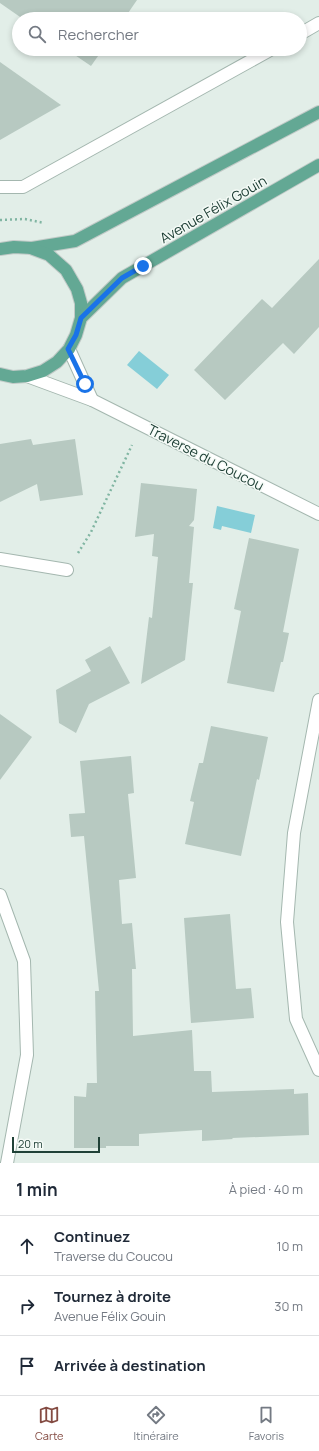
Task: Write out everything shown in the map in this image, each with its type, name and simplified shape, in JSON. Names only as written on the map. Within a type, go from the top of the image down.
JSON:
[{"type":"main road","points":[[0,249],[14,247],[32,248],[75,241],[319,112]]},
{"type":"main road","name":"Avenue Félix Gouin","points":[[0,374],[12,377],[26,376],[43,371],[57,362],[68,349],[76,335],[81,318],[122,278],[319,165]]},
{"type":"main road","points":[[32,248],[49,255],[66,270],[77,289],[81,304],[81,318]]},
{"type":"street","points":[[315,25],[319,16]]},
{"type":"street","points":[[0,187],[23,187],[259,56]]},
{"type":"street","points":[[68,349],[92,400]]},
{"type":"street","name":"Traverse du Coucou","points":[[26,376],[92,400],[319,514]]},
{"type":"street","points":[[0,559],[67,570]]},
{"type":"street","points":[[319,700],[294,833],[287,922],[296,1019],[319,1070]]},
{"type":"street","points":[[0,894],[24,961],[26,1024],[26,1055],[7,1163]]},
{"type":"path","points":[[0,220],[25,219],[48,224]]},
{"type":"path","points":[[67,570],[91,532],[133,443]]},
{"type":"water","points":[[139,351],[169,375],[157,389],[127,365]]},
{"type":"water","points":[[217,506],[255,515],[251,533],[222,526],[221,530],[213,528]]},
{"type":"building","points":[[0,0],[137,0],[129,12],[13,12],[0,3]]},
{"type":"building","points":[[76,56],[98,56],[91,66]]},
{"type":"building","points":[[0,62],[61,105],[0,140]]},
{"type":"building","points":[[319,259],[319,327],[294,354],[283,343],[225,400],[194,370],[262,299],[272,308]]},
{"type":"building","points":[[31,439],[33,445],[75,439],[83,495],[40,501],[37,484],[0,502],[0,444]]},
{"type":"building","points":[[141,483],[197,489],[194,520],[189,526],[194,527],[189,583],[193,583],[185,660],[141,684],[149,617],[152,618],[158,557],[152,556],[154,534],[135,537]]},
{"type":"building","points":[[249,538],[299,549],[283,632],[289,633],[283,662],[281,662],[274,692],[227,683],[241,611],[234,609]]},
{"type":"building","points":[[110,646],[130,683],[89,704],[76,733],[59,723],[56,690],[91,671],[85,660]]},
{"type":"building","points":[[0,714],[32,737],[0,780]]},
{"type":"building","points":[[211,726],[268,737],[259,780],[257,779],[241,856],[185,844],[194,802],[190,801],[199,763],[203,763]]},
{"type":"building","points":[[131,756],[134,793],[128,794],[136,878],[119,880],[122,924],[132,923],[136,969],[132,969],[133,1036],[192,1030],[194,1071],[211,1071],[212,1092],[294,1089],[294,1094],[308,1093],[309,1135],[232,1138],[233,1139],[202,1141],[202,1130],[139,1134],[139,1146],[74,1148],[74,1096],[86,1097],[87,1083],[97,1083],[95,991],[99,991],[84,836],[71,837],[69,814],[85,813],[80,761]]},
{"type":"building","points":[[230,914],[236,989],[251,988],[254,1018],[191,1023],[184,918]]},
{"type":"route","points":[[85,384],[68,349],[76,335],[81,318],[122,278],[143,266]]}]
